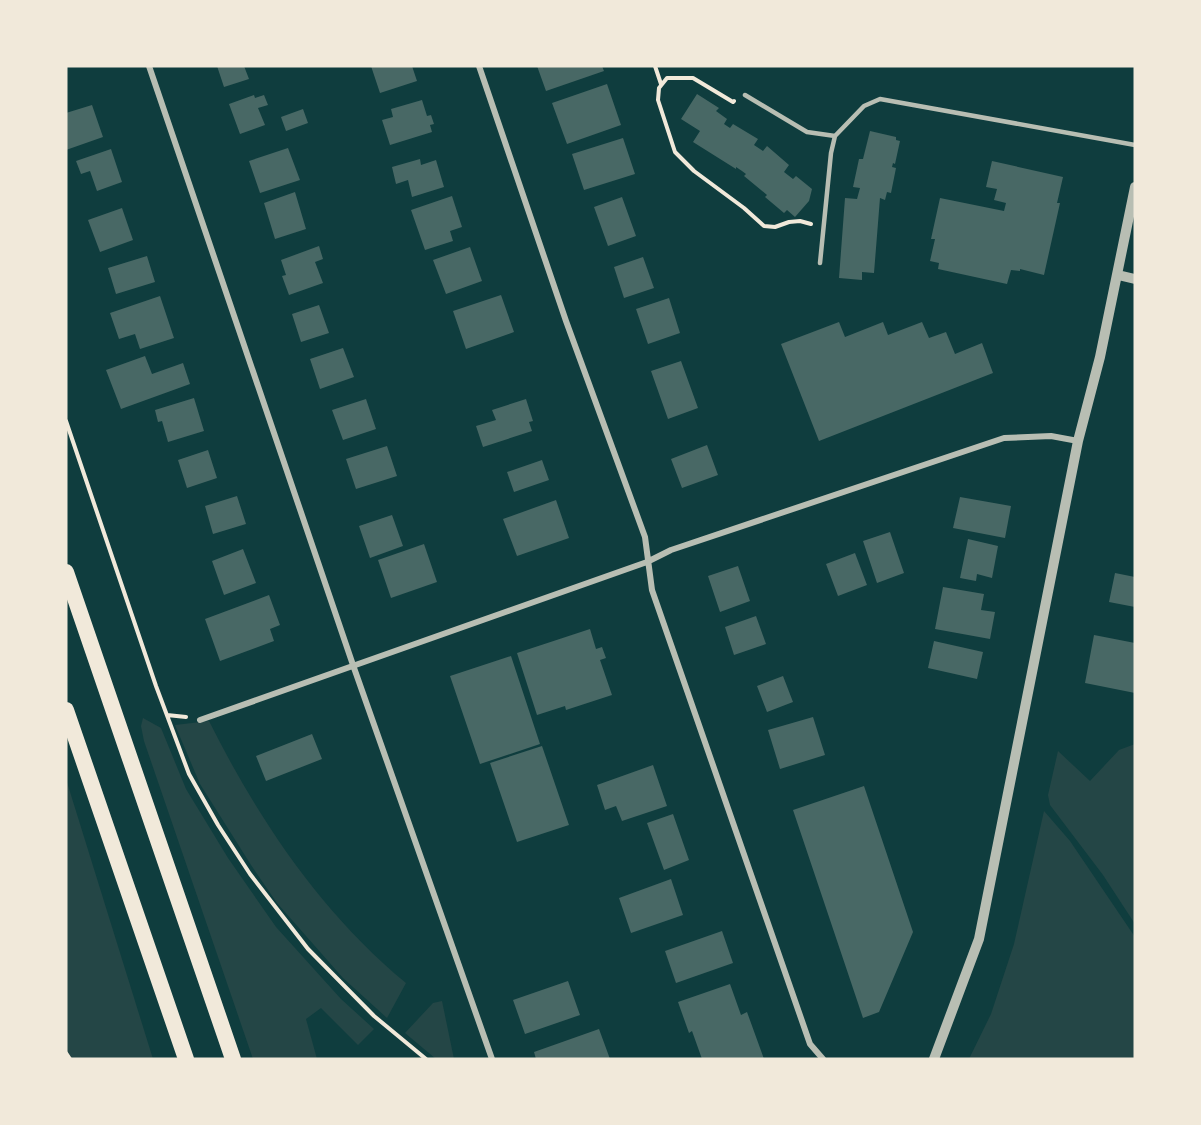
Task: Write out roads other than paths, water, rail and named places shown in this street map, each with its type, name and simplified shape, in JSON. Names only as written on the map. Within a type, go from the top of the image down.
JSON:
[{"type":"highway","points":[[66,572],[233,1059]]},
{"type":"highway","points":[[66,710],[186,1059]]},
{"type":"street","points":[[149,66],[353,665],[492,1059]]},
{"type":"street","points":[[479,66],[566,321],[645,537],[652,590],[810,1044],[823,1059]]},
{"type":"street","points":[[934,1059],[979,939],[1078,441],[1100,357],[1135,187]]},
{"type":"street","points":[[1118,275],[1135,279]]},
{"type":"street","points":[[200,720],[647,562],[671,550],[1004,438],[1051,436],[1078,441]]},
{"type":"lane","points":[[746,95],[807,132],[835,136]]},
{"type":"lane","points":[[820,263],[831,153],[835,136],[864,106],[880,99],[1135,145]]}]
